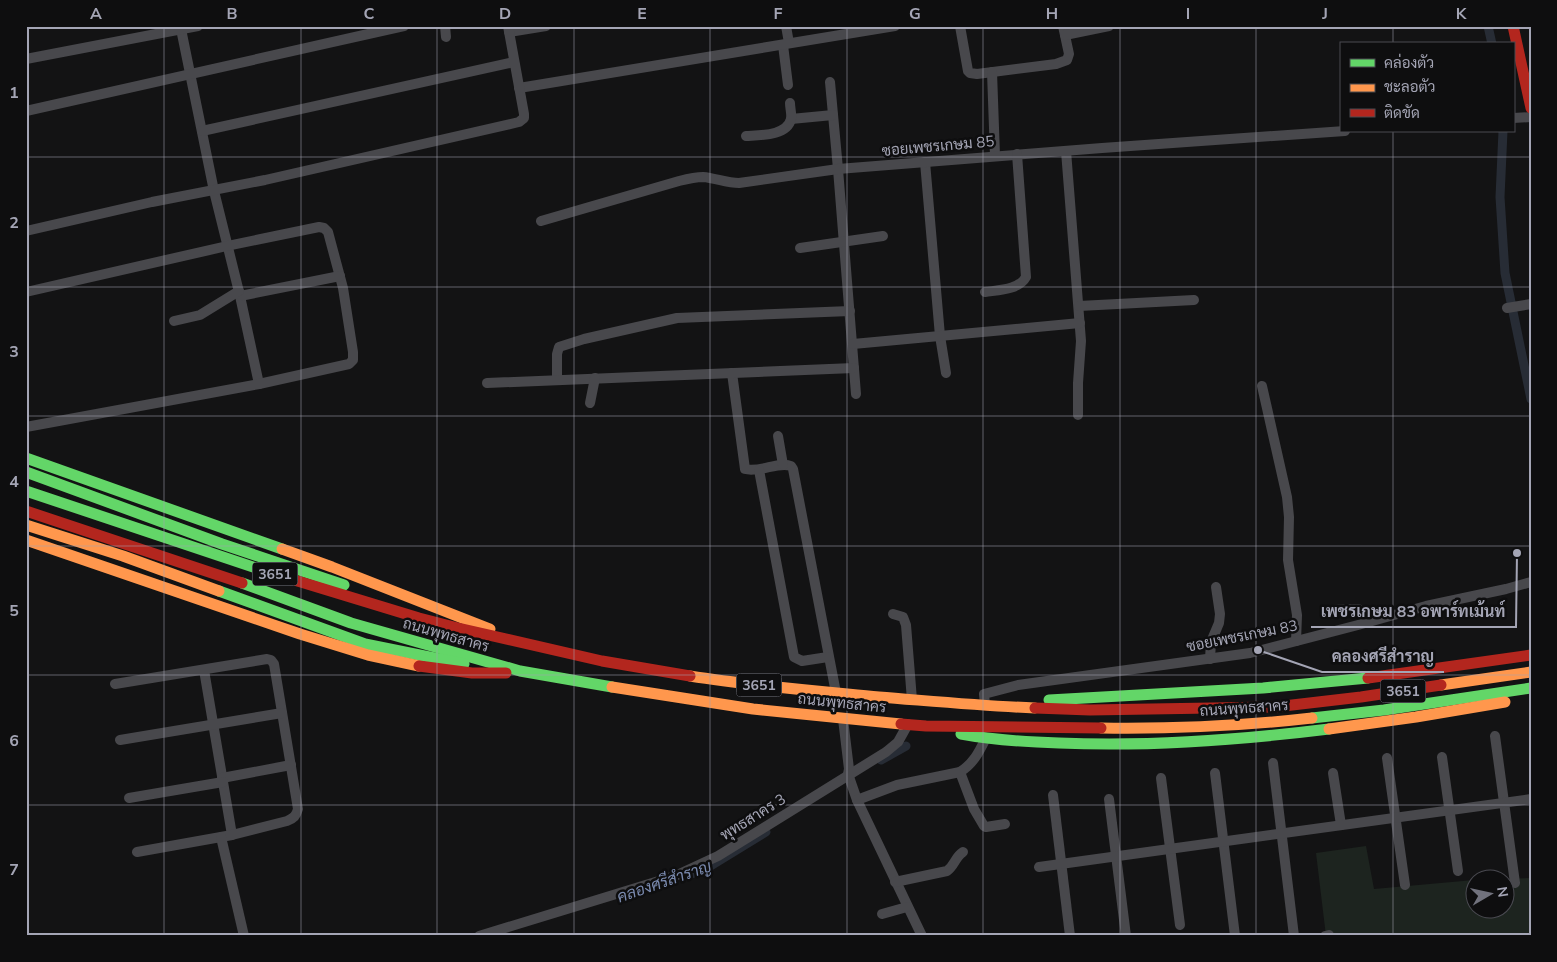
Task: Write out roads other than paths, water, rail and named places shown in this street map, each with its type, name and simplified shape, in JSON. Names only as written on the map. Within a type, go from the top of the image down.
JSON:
[{"type":"main road","points":[[1513,26],[1531,108]]},
{"type":"main road","points":[[26,458],[340,570],[478,623],[528,645]]},
{"type":"main road","points":[[26,472],[222,544],[528,645]]},
{"type":"main road","name":"ถนนพุทธสาคร","points":[[26,491],[240,563],[371,604],[458,628],[602,661],[717,680],[912,700],[988,702],[1090,710],[1205,709],[1275,707],[1531,672]]},
{"type":"main road","name":"ถนนพุทธสาคร","points":[[26,511],[252,586],[351,623],[520,671],[689,700],[843,719],[926,726],[1150,729],[1276,722],[1384,710],[1531,688]]},
{"type":"main road","points":[[26,525],[123,556],[365,644],[456,663],[520,671]]},
{"type":"main road","points":[[26,540],[318,641],[357,652],[416,666],[447,671],[489,673],[520,671]]},
{"type":"main road","points":[[988,702],[1263,688],[1372,678],[1531,655]]},
{"type":"main road","points":[[926,726],[967,736],[1044,743],[1104,745],[1197,742],[1275,735],[1380,722],[1531,698]]},
{"type":"street","points":[[26,59],[198,26]]},
{"type":"street","points":[[26,111],[404,26]]},
{"type":"street","points":[[444,26],[446,37]]},
{"type":"street","points":[[26,231],[152,202],[214,191],[519,122],[524,118],[524,114],[508,29],[546,26]]},
{"type":"street","points":[[786,26],[788,86]]},
{"type":"street","points":[[519,88],[895,26]]},
{"type":"street","points":[[960,26],[968,70],[973,74],[1056,64],[1067,60],[1069,54],[1064,31],[1109,26]]},
{"type":"street","points":[[180,29],[214,191],[259,384]]},
{"type":"street","points":[[202,131],[514,62]]},
{"type":"street","points":[[992,72],[996,156]]},
{"type":"street","points":[[830,82],[856,394]]},
{"type":"street","points":[[746,136],[782,131],[792,119],[790,103]]},
{"type":"street","points":[[792,119],[833,115]]},
{"type":"street","points":[[1515,118],[1531,117]]},
{"type":"street","name":"ซอยเพชรเกษม 85","points":[[541,221],[679,180],[702,177],[739,183],[838,169],[1017,154],[1340,131]]},
{"type":"street","points":[[1066,151],[1081,341],[1078,414]]},
{"type":"street","points":[[985,292],[1018,285],[1026,277],[1017,154]]},
{"type":"street","points":[[925,162],[940,336],[946,373]]},
{"type":"street","points":[[26,292],[228,246],[324,228],[328,232],[340,276],[354,352],[353,360],[349,364],[259,384],[26,427]]},
{"type":"street","points":[[800,248],[883,236]]},
{"type":"street","points":[[174,321],[200,315],[239,294],[340,276]]},
{"type":"street","points":[[1079,306],[1194,300]]},
{"type":"street","points":[[1507,308],[1531,304]]},
{"type":"street","points":[[556,380],[557,354],[560,346],[593,337],[677,318],[850,311]]},
{"type":"street","points":[[852,344],[1080,323]]},
{"type":"street","points":[[487,383],[854,368]]},
{"type":"street","points":[[732,373],[743,467],[747,470],[759,470],[789,465],[793,469],[836,693]]},
{"type":"street","points":[[590,403],[595,378]]},
{"type":"street","points":[[1262,386],[1287,497],[1289,518],[1288,560],[1297,615],[1296,641]]},
{"type":"street","points":[[778,436],[783,465]]},
{"type":"street","points":[[759,470],[794,657],[802,661],[828,657]]},
{"type":"street","name":"ซอยเพชรเกษม 83","points":[[988,702],[1018,685],[1250,652],[1426,606],[1531,582]]},
{"type":"street","points":[[1210,659],[1211,642],[1219,623],[1220,614],[1216,587]]},
{"type":"street","points":[[1332,610],[1358,609],[1363,613],[1366,623]]},
{"type":"street","points":[[893,614],[903,617],[906,625],[912,700]]},
{"type":"street","points":[[115,684],[267,659],[271,660],[274,664],[298,809],[293,819],[287,821],[232,835],[137,852]]},
{"type":"street","points":[[204,670],[232,835]]},
{"type":"street","points":[[120,740],[282,713]]},
{"type":"street","points":[[843,719],[849,769],[848,775],[895,882],[922,936]]},
{"type":"street","name":"พุทธสาคร 3","points":[[479,936],[649,885],[696,868],[886,752],[898,742],[908,724]]},
{"type":"street","points":[[1495,736],[1515,882]]},
{"type":"street","points":[[856,796],[960,772],[977,756],[986,738]]},
{"type":"street","points":[[1442,757],[1458,871]]},
{"type":"street","points":[[1388,758],[1405,885]]},
{"type":"street","points":[[1273,763],[1294,936]]},
{"type":"street","points":[[129,798],[291,765]]},
{"type":"street","points":[[960,772],[974,810],[984,826],[1005,824]]},
{"type":"street","points":[[1215,773],[1235,936]]},
{"type":"street","points":[[1334,773],[1341,825]]},
{"type":"street","points":[[1161,778],[1180,925]]},
{"type":"street","points":[[1053,795],[1070,936]]},
{"type":"street","points":[[1109,799],[1126,936]]},
{"type":"street","points":[[1038,867],[1531,799]]},
{"type":"street","points":[[221,837],[244,936]]},
{"type":"street","points":[[895,882],[948,871],[958,854],[963,852]]},
{"type":"street","points":[[882,914],[907,907]]},
{"type":"street","points":[[1325,936],[1329,935]]},
{"type":"waterway","points":[[1488,26],[1492,42]]},
{"type":"waterway","points":[[1503,132],[1500,197],[1505,273],[1531,399]]},
{"type":"waterway","name":"คลองศรีสำราญ","points":[[881,760],[906,746]]},
{"type":"waterway","name":"คลองศรีสำราญ","points":[[683,877],[709,867],[766,832]]},
{"type":"place","name":"เพชรเกษม 83 อพาร์ทเม้นท์","points":[[1517,553]]},
{"type":"place","name":"คลองศรีสำราญ","points":[[1258,650]]}]
